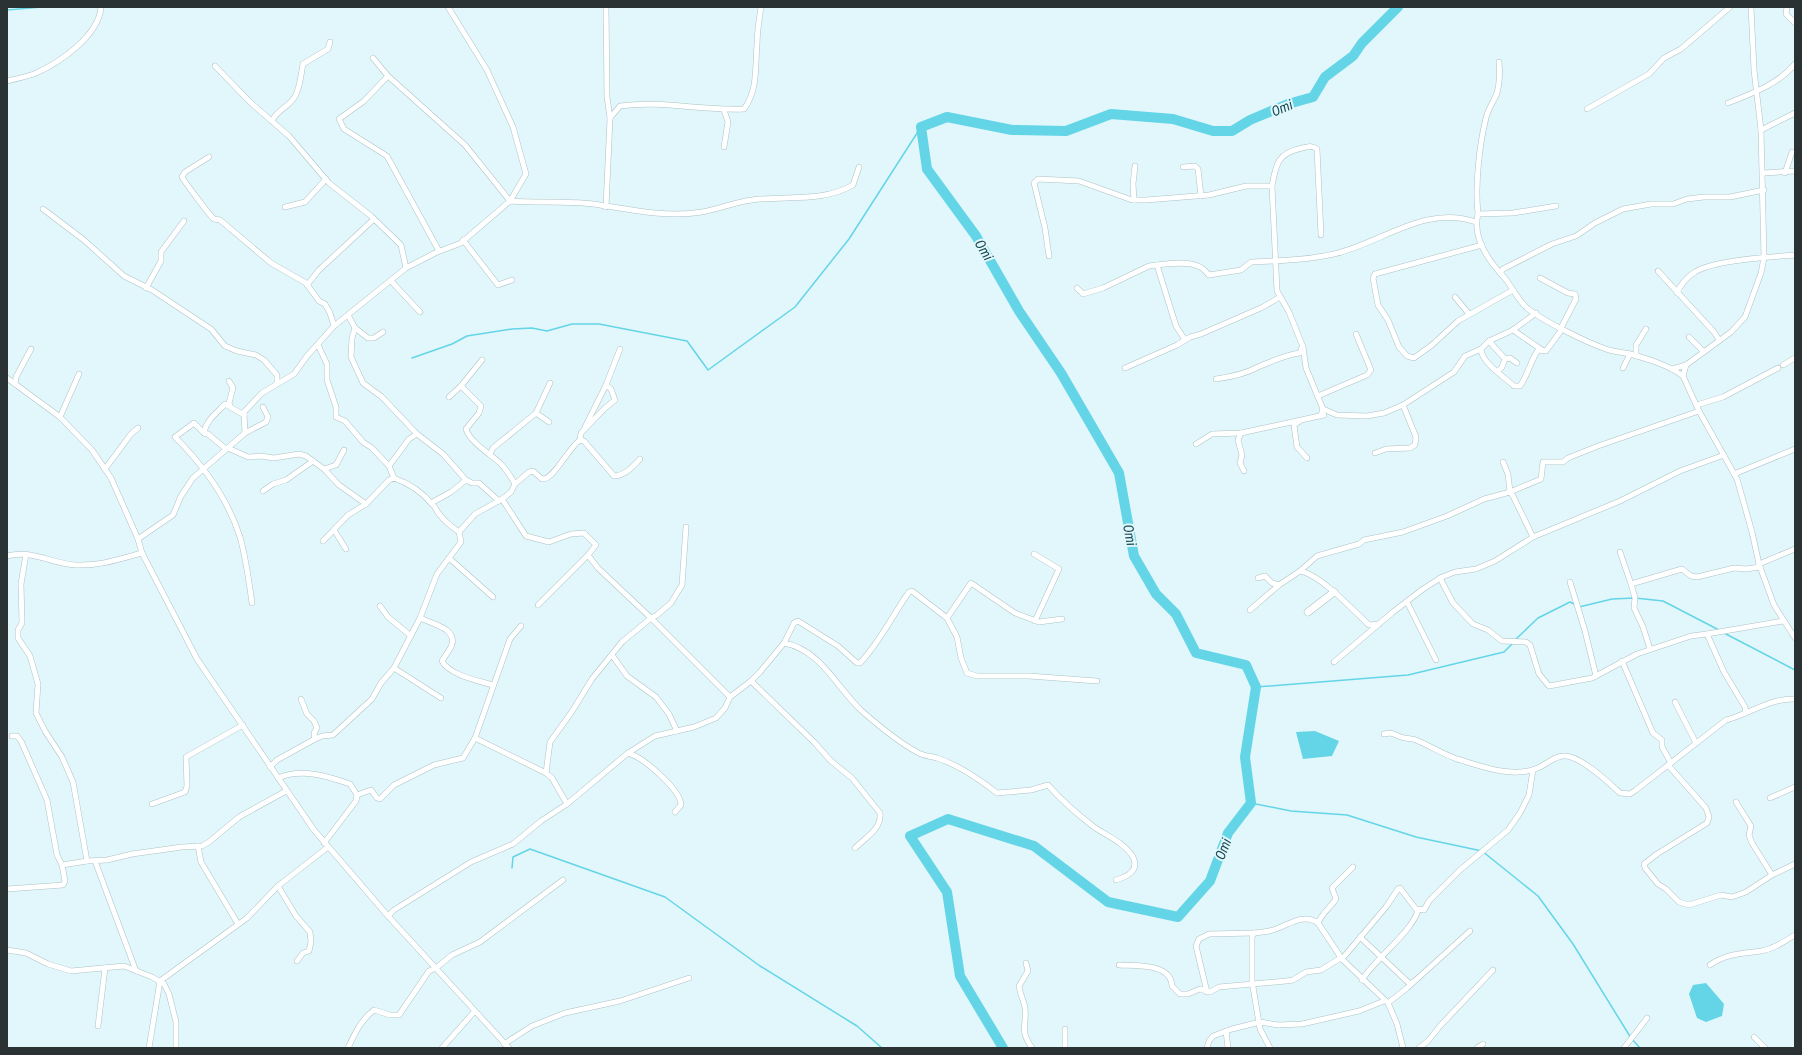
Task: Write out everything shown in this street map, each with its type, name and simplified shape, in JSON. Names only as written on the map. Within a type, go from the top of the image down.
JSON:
[{"type":"street","points":[[7,81],[33,74],[57,62],[77,46],[93,29],[101,7]]},
{"type":"street","points":[[245,433],[244,412],[262,393],[294,374],[307,356],[334,326],[406,268],[463,240],[510,201],[526,174],[513,127],[487,70],[448,7]]},
{"type":"street","points":[[606,7],[607,97],[610,118],[606,207]]},
{"type":"street","points":[[610,118],[620,106],[642,103],[724,110],[744,109],[751,100],[755,84],[757,35],[761,7]]},
{"type":"street","points":[[1587,108],[1649,74],[1664,58],[1681,49],[1730,7]]},
{"type":"street","points":[[1672,368],[1686,365],[1703,351],[1731,332],[1745,317],[1761,273],[1764,258],[1764,190],[1761,130],[1751,7]]},
{"type":"street","points":[[1787,7],[1786,14],[1795,23]]},
{"type":"street","points":[[272,121],[276,113],[287,106],[295,97],[303,64],[328,49],[330,42]]},
{"type":"street","points":[[373,58],[388,76],[465,145],[510,201],[592,204],[634,212],[669,214],[702,212],[752,200],[824,196],[841,192],[853,185],[859,167]]},
{"type":"street","points":[[1499,62],[1500,76],[1498,87],[1486,117],[1482,141],[1478,190],[1478,214],[1476,222],[1486,256],[1528,308],[1560,328],[1606,349],[1630,354],[1672,368],[1683,376],[1734,474],[1746,507],[1759,565],[1774,605],[1795,638]]},
{"type":"street","points":[[1728,103],[1757,92],[1778,80],[1795,64]]},
{"type":"street","points":[[215,66],[251,103],[290,136],[326,179],[374,219],[401,245],[406,268]]},
{"type":"street","points":[[388,76],[364,101],[338,119],[344,129],[387,156],[439,251]]},
{"type":"street","points":[[724,110],[728,122],[724,148]]},
{"type":"street","points":[[1761,130],[1795,113]]},
{"type":"street","points":[[1322,235],[1317,149],[1310,146],[1290,150],[1284,154],[1276,166],[1272,186],[1277,261],[1277,291],[1289,312],[1302,346],[1306,368],[1323,409],[1330,414]]},
{"type":"street","points":[[1785,173],[1792,152]]},
{"type":"street","points":[[209,157],[185,172],[182,177],[184,182],[196,195],[210,216],[214,219],[220,220],[270,263],[307,285],[319,301],[325,304],[330,313],[334,326]]},
{"type":"street","points":[[1134,200],[1133,184],[1135,166]]},
{"type":"street","points":[[1183,167],[1196,166],[1198,169],[1201,196]]},
{"type":"street","points":[[1763,173],[1785,173],[1795,171]]},
{"type":"street","points":[[285,207],[305,202],[326,179]]},
{"type":"street","points":[[1049,256],[1045,228],[1034,183],[1038,179],[1079,181],[1134,200],[1201,196],[1246,186],[1272,186]]},
{"type":"street","points":[[1500,273],[1503,269],[1552,244],[1576,236],[1595,223],[1623,209],[1651,204],[1673,204],[1704,196],[1730,197],[1764,190]]},
{"type":"street","points":[[1478,214],[1513,213],[1556,206]]},
{"type":"street","points":[[42,209],[84,240],[124,276],[211,329],[225,346],[237,351],[256,355],[264,360],[277,376],[277,383]]},
{"type":"street","points":[[1077,288],[1082,294],[1087,293],[1103,288],[1149,266],[1181,263],[1199,266],[1209,275],[1241,270],[1252,262],[1277,261],[1334,254],[1404,227],[1439,217],[1463,217],[1476,222]]},
{"type":"street","points":[[307,285],[319,270],[374,219]]},
{"type":"street","points":[[146,288],[161,261],[161,252],[184,221]]},
{"type":"street","points":[[463,240],[498,285],[512,280]]},
{"type":"street","points":[[1482,245],[1374,274],[1373,278],[1378,305],[1388,320],[1399,346],[1407,356],[1414,358],[1469,314],[1513,290]]},
{"type":"street","points":[[1677,293],[1679,287],[1694,272],[1707,267],[1764,258],[1795,255]]},
{"type":"street","points":[[1157,265],[1176,326],[1185,340]]},
{"type":"street","points":[[1658,271],[1714,332],[1719,340]]},
{"type":"street","points":[[1481,349],[1481,354],[1485,361],[1514,386],[1520,386],[1527,375],[1528,368],[1538,350],[1546,351],[1558,336],[1560,328],[1576,299],[1575,294],[1568,293],[1540,278]]},
{"type":"street","points":[[391,281],[420,312]]},
{"type":"street","points":[[1125,368],[1185,340],[1263,307],[1280,297]]},
{"type":"street","points":[[1455,297],[1469,314]]},
{"type":"street","points":[[1196,444],[1212,434],[1240,433],[1321,415],[1367,416],[1384,413],[1403,405],[1454,372],[1465,356],[1481,349],[1489,341],[1513,330],[1536,313]]},
{"type":"street","points":[[348,315],[355,328],[368,338],[374,338],[383,332]]},
{"type":"street","points":[[355,328],[352,338],[351,357],[363,383],[382,397],[417,434],[443,454],[466,480],[472,483],[479,483],[500,500],[526,536],[549,542],[570,534],[584,533],[596,545],[538,605]]},
{"type":"street","points":[[1636,356],[1636,345],[1646,329]]},
{"type":"street","points":[[1513,330],[1542,350]]},
{"type":"street","points":[[1318,396],[1367,375],[1371,370],[1356,334]]},
{"type":"street","points":[[1689,337],[1703,351]]},
{"type":"street","points":[[1489,341],[1505,359]]},
{"type":"street","points":[[270,767],[278,760],[315,739],[322,736],[333,735],[372,699],[381,683],[394,668],[411,636],[420,618],[437,574],[461,542],[459,532],[439,514],[431,503],[409,484],[394,478],[389,466],[345,421],[336,417],[336,406],[327,380],[327,364],[318,345]]},
{"type":"street","points":[[1216,379],[1236,376],[1258,368],[1274,359],[1300,353],[1302,346]]},
{"type":"street","points":[[15,384],[16,378],[31,349]]},
{"type":"street","points":[[459,532],[475,514],[511,492],[516,484],[529,472],[533,471],[542,479],[548,477],[556,470],[570,448],[580,440],[581,433],[606,385],[620,349]]},
{"type":"street","points":[[1624,368],[1630,354]]},
{"type":"street","points":[[1505,359],[1510,358],[1517,363]]},
{"type":"street","points":[[1697,405],[1723,397],[1795,358]]},
{"type":"street","points":[[1498,371],[1505,359]]},
{"type":"street","points":[[449,397],[461,386],[482,360]]},
{"type":"street","points":[[1683,376],[1686,365]]},
{"type":"street","points":[[60,417],[79,374]]},
{"type":"street","points":[[7,378],[60,417],[92,450],[105,469],[138,539],[142,553],[197,659],[243,725],[286,791],[326,845],[474,1012],[507,1047],[532,1026],[565,1013],[620,1001],[689,978]]},
{"type":"street","points":[[229,381],[233,388],[229,403],[230,406]]},
{"type":"street","points":[[490,454],[493,448],[536,413],[550,383]]},
{"type":"street","points":[[581,433],[605,408],[616,400],[611,389],[606,385]]},
{"type":"street","points":[[461,386],[481,406],[479,412],[468,424],[467,432],[501,464],[516,484]]},
{"type":"street","points":[[204,433],[213,414],[218,412],[225,404],[244,415]]},
{"type":"street","points":[[1375,453],[1386,449],[1410,448],[1415,445],[1416,437],[1403,405]]},
{"type":"street","points":[[138,539],[172,515],[193,478],[245,433],[266,422],[268,417],[263,407]]},
{"type":"street","points":[[1321,415],[1323,409]]},
{"type":"street","points":[[1250,610],[1279,585],[1300,571],[1317,556],[1376,537],[1403,532],[1447,516],[1484,499],[1510,492],[1541,479],[1543,462],[1563,462],[1568,458],[1598,446],[1700,411]]},
{"type":"street","points":[[536,413],[549,422]]},
{"type":"street","points":[[1300,420],[1294,425],[1297,447],[1308,458]]},
{"type":"street","points":[[252,603],[240,537],[232,518],[203,469],[175,437],[194,423],[204,433],[208,434],[227,448],[248,457],[260,456],[274,458],[299,454],[306,456],[324,469],[339,485],[366,504]]},
{"type":"street","points":[[105,469],[131,434],[138,428]]},
{"type":"street","points":[[1240,433],[1238,440],[1242,455],[1240,463],[1244,471]]},
{"type":"street","points":[[389,466],[409,439],[417,434]]},
{"type":"street","points":[[580,440],[584,441],[614,476],[618,476],[630,469],[640,460]]},
{"type":"street","points":[[1734,474],[1795,449]]},
{"type":"street","points":[[324,469],[336,465],[344,450]]},
{"type":"street","points":[[1334,662],[1406,602],[1440,578],[1455,572],[1476,569],[1495,561],[1533,537],[1620,501],[1680,471],[1724,455]]},
{"type":"street","points":[[263,491],[273,484],[286,480],[313,461]]},
{"type":"street","points":[[1504,462],[1508,474],[1510,492],[1517,503],[1533,537]]},
{"type":"street","points":[[323,541],[348,515],[366,504],[394,478]]},
{"type":"street","points":[[431,503],[452,492],[466,480]]},
{"type":"street","points":[[546,773],[550,742],[571,713],[592,679],[622,642],[671,604],[682,585],[686,527]]},
{"type":"street","points":[[334,530],[346,549]]},
{"type":"street","points":[[1631,584],[1682,569],[1691,576],[1697,577],[1734,568],[1746,569],[1759,565],[1795,548]]},
{"type":"street","points":[[1620,552],[1631,584],[1634,598],[1634,608],[1643,627],[1650,649]]},
{"type":"street","points":[[7,556],[26,554],[76,565],[100,564],[142,553]]},
{"type":"street","points":[[26,554],[21,584],[22,623],[18,630],[18,638],[30,656],[38,684],[36,713],[45,731],[62,757],[72,782],[87,861]]},
{"type":"street","points":[[1034,554],[1059,569],[1035,621]]},
{"type":"street","points":[[588,555],[598,568],[651,618],[730,698]]},
{"type":"street","points":[[448,558],[493,598]]},
{"type":"street","points":[[1300,571],[1307,572],[1342,597],[1369,625],[1380,624]]},
{"type":"street","points":[[1258,578],[1265,576],[1272,583],[1279,585]]},
{"type":"street","points":[[1440,578],[1453,603],[1473,624],[1488,630],[1502,641],[1526,642],[1530,645],[1539,674],[1549,686],[1592,678],[1622,661],[1650,649],[1691,636],[1783,621]]},
{"type":"street","points":[[1570,582],[1585,631],[1596,676]]},
{"type":"street","points":[[947,618],[971,583],[1015,613],[1035,621],[1039,622],[1062,619]]},
{"type":"street","points":[[388,916],[394,910],[471,862],[513,844],[541,821],[567,804],[628,753],[655,736],[677,731],[716,718],[725,708],[730,698],[752,681],[784,643],[794,623],[798,621],[838,646],[857,663],[860,663],[881,638],[889,622],[909,592],[912,591],[947,618],[957,637],[961,658],[967,673],[977,676],[1030,676],[1097,681]]},
{"type":"street","points":[[1308,612],[1334,592]]},
{"type":"street","points":[[1406,602],[1436,660]]},
{"type":"street","points":[[380,606],[388,617],[411,636]]},
{"type":"street","points":[[420,618],[445,629],[451,634],[453,639],[451,647],[442,661],[444,665],[461,676],[493,685]]},
{"type":"street","points":[[357,795],[371,790],[377,798],[380,798],[394,785],[434,765],[463,758],[474,738],[510,639],[521,626]]},
{"type":"street","points":[[1707,634],[1724,672],[1745,707],[1746,713]]},
{"type":"street","points":[[784,643],[803,649],[816,659],[836,679],[862,711],[916,752],[937,758],[975,776],[997,793],[1031,790],[1048,786],[1065,805],[1095,828],[1127,849],[1134,859],[1134,870],[1129,876],[1116,880]]},
{"type":"street","points":[[612,655],[627,676],[656,697],[669,714],[677,731]]},
{"type":"street","points":[[1622,661],[1653,733],[1662,740],[1662,747],[1669,764],[1706,808],[1709,816],[1706,823],[1644,864],[1652,879],[1666,889],[1679,902],[1690,905],[1721,895],[1732,897],[1746,892],[1772,875],[1795,864]]},
{"type":"street","points":[[394,668],[441,698]]},
{"type":"street","points":[[752,681],[832,761],[852,778],[880,813],[881,820],[878,826],[855,848]]},
{"type":"street","points":[[301,699],[307,714],[314,721],[317,728],[314,733],[315,739]]},
{"type":"street","points":[[1384,734],[1392,732],[1401,737],[1414,739],[1449,756],[1486,768],[1512,772],[1533,770],[1547,765],[1555,758],[1564,755],[1570,756],[1589,767],[1620,793],[1626,794],[1636,790],[1726,720],[1772,702],[1795,699]]},
{"type":"street","points":[[1675,702],[1696,743]]},
{"type":"street","points":[[152,804],[185,792],[187,786],[186,757],[243,725]]},
{"type":"street","points":[[7,889],[63,885],[65,881],[62,865],[57,855],[47,800],[21,741],[17,736],[12,736]]},
{"type":"street","points":[[474,738],[546,773],[552,778],[567,804]]},
{"type":"street","points":[[628,753],[637,755],[675,790],[681,800],[681,805],[675,812]]},
{"type":"street","points":[[1418,910],[1424,910],[1429,901],[1460,870],[1508,830],[1529,795],[1533,770]]},
{"type":"street","points":[[149,1048],[160,981],[238,924],[278,886],[326,845],[335,826],[348,813],[356,801],[357,795],[350,784],[313,773],[286,774],[278,778]]},
{"type":"street","points":[[1770,798],[1795,786]]},
{"type":"street","points":[[62,865],[198,846],[209,842],[239,817],[286,791]]},
{"type":"street","points":[[1736,802],[1751,826],[1749,835],[1752,843],[1772,875]]},
{"type":"street","points":[[198,846],[201,862],[238,924]]},
{"type":"street","points":[[95,861],[136,970]]},
{"type":"street","points":[[1318,923],[1322,914],[1330,908],[1336,899],[1332,888],[1353,867]]},
{"type":"street","points":[[348,1048],[362,1022],[374,1010],[390,1016],[399,1015],[429,970],[436,968],[452,955],[480,942],[563,880]]},
{"type":"street","points":[[278,886],[296,916],[310,932],[311,942],[309,951],[303,953],[296,961]]},
{"type":"street","points":[[1119,965],[1157,969],[1168,974],[1171,978],[1172,986],[1180,994],[1188,994],[1200,989],[1207,992],[1219,987],[1253,985],[1293,980],[1306,972],[1321,970],[1339,959],[1342,960],[1400,888],[1418,910]]},
{"type":"street","points":[[1362,980],[1380,957],[1399,938],[1416,917],[1418,910]]},
{"type":"street","points":[[1207,992],[1196,946],[1199,939],[1209,934],[1254,933],[1273,930],[1295,920],[1314,920],[1318,923],[1342,960],[1386,1002],[1398,1024],[1403,1048]]},
{"type":"street","points":[[1207,1048],[1209,1041],[1213,1036],[1260,1022],[1278,1025],[1302,1024],[1359,1011],[1386,1002],[1413,982],[1470,931]]},
{"type":"street","points":[[1254,933],[1252,937],[1251,950],[1253,985],[1264,1040],[1270,1048]]},
{"type":"street","points":[[1710,965],[1718,960],[1747,951],[1760,951],[1771,948],[1795,934]]},
{"type":"street","points":[[1360,937],[1410,984],[1413,982]]},
{"type":"street","points":[[7,950],[26,953],[48,964],[71,971],[124,966],[160,981],[166,987],[173,1007],[176,1022],[176,1048]]},
{"type":"street","points":[[1026,963],[1028,971],[1019,986],[1025,1008],[1023,1031],[1032,1048]]},
{"type":"street","points":[[98,1026],[105,968]]},
{"type":"street","points":[[1419,1048],[1428,1042],[1493,970]]},
{"type":"street","points":[[442,1048],[474,1012]]},
{"type":"street","points":[[1624,1048],[1647,1018]]},
{"type":"street","points":[[1065,1029],[1065,1048]]},
{"type":"street","points":[[1226,1031],[1228,1048]]},
{"type":"street","points":[[1754,1037],[1765,1048]]},
{"type":"street","points":[[1477,1048],[1482,1044]]},
{"type":"water","points":[[1315,731],[1339,741],[1332,756],[1303,759],[1296,732]]},
{"type":"water","points":[[1706,983],[1724,1004],[1722,1016],[1706,1022],[1697,1018],[1689,994],[1693,985]]},
{"type":"waterway","points":[[7,10],[42,7]]},
{"type":"waterway","name":"Omi","points":[[1003,1048],[960,976],[947,892],[910,836],[948,819],[1034,846],[1108,902],[1178,917],[1210,881],[1228,833],[1251,803],[1245,757],[1256,687],[1246,665],[1196,653],[1176,614],[1156,594],[1134,556],[1119,473],[1061,373],[1019,311],[976,236],[927,169],[921,127],[947,117],[1012,130],[1066,131],[1111,114],[1173,119],[1213,131],[1232,131],[1250,120],[1288,104],[1313,97],[1325,77],[1353,56],[1362,43],[1398,7]]},
{"type":"waterway","points":[[412,358],[452,344],[467,336],[512,329],[532,328],[547,331],[572,324],[599,324],[687,341],[708,370],[795,307],[849,239],[921,127]]},
{"type":"waterway","points":[[1579,607],[1612,599],[1635,598],[1663,601],[1719,630]]},
{"type":"waterway","points":[[1515,640],[1538,618],[1570,602],[1576,605]]},
{"type":"waterway","points":[[1724,633],[1795,670]]},
{"type":"waterway","points":[[1256,687],[1408,675],[1504,652],[1513,643]]},
{"type":"waterway","points":[[1251,803],[1291,811],[1347,815],[1416,837],[1482,851],[1538,896],[1573,944],[1631,1038],[1640,1048]]},
{"type":"waterway","points":[[512,868],[513,857],[530,849],[665,897],[760,966],[857,1026],[882,1048]]}]
